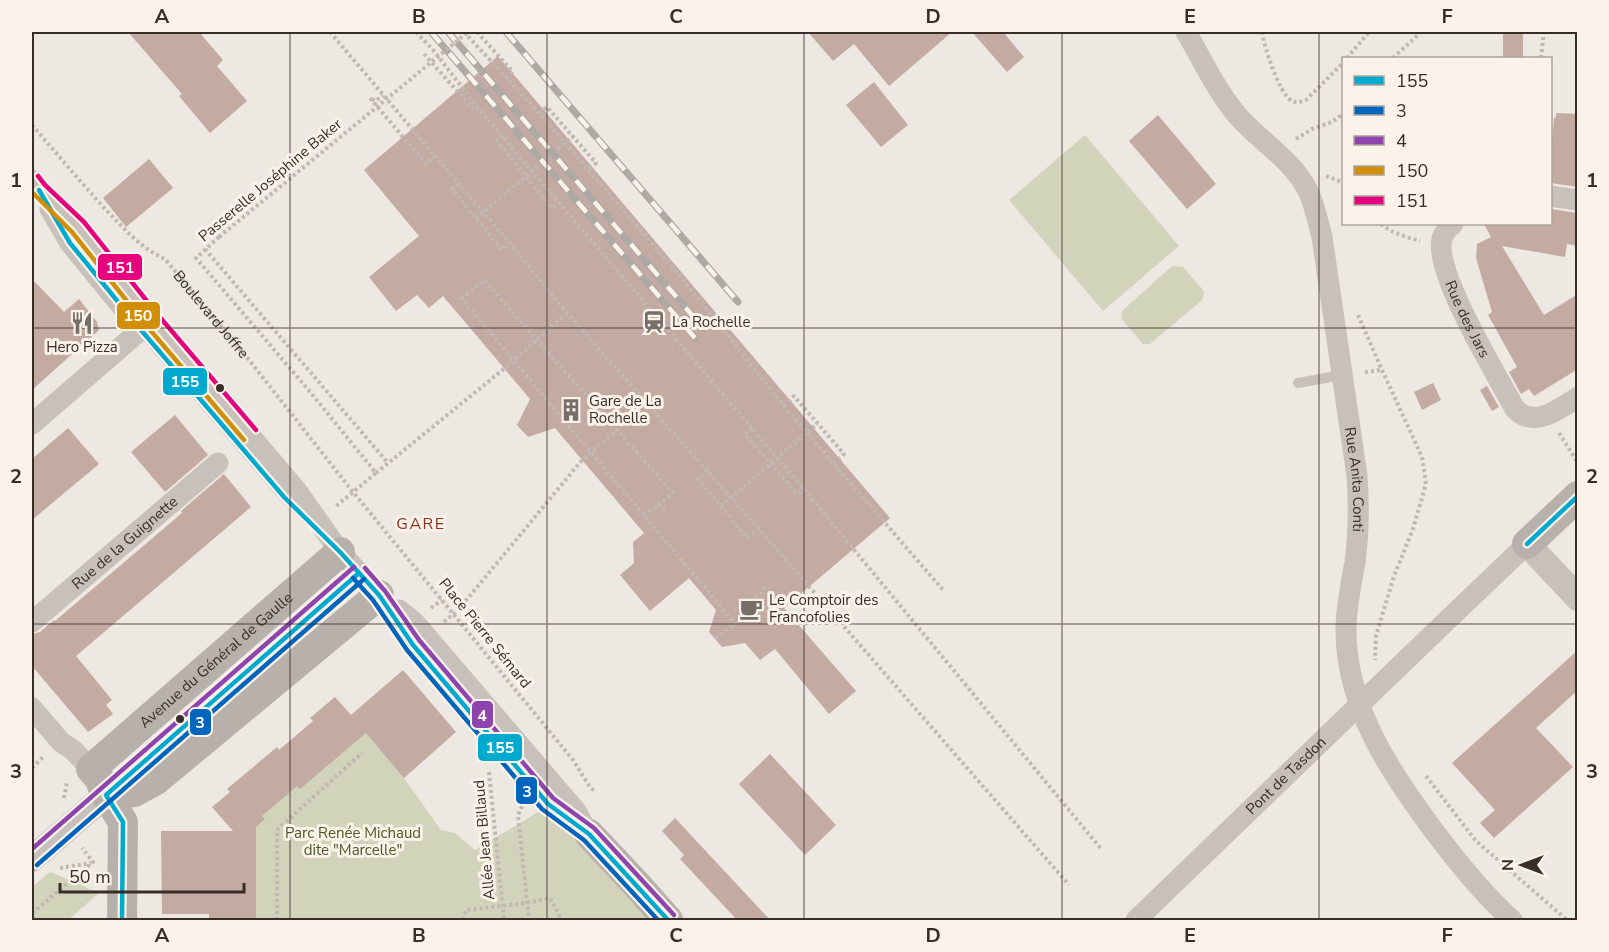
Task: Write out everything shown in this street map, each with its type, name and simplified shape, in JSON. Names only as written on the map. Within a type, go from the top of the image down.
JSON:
[{"type":"main road","points":[[1527,544],[1578,496]]},
{"type":"main road","name":"Avenue du Général de Gaulle","points":[[91,769],[350,562]]},
{"type":"main road","points":[[106,795],[134,792],[156,780],[379,595]]},
{"type":"main road","points":[[91,769],[99,778],[106,795],[123,822],[123,921]]},
{"type":"main road","points":[[588,834],[668,921]]},
{"type":"street","name":"Rue Anita Conti","points":[[1186,32],[1237,115],[1298,175],[1309,192],[1316,211],[1322,237],[1357,476],[1359,526],[1346,628],[1346,649],[1357,699],[1366,724],[1387,764],[1420,813],[1455,859],[1512,921]]},
{"type":"street","points":[[35,185],[70,243],[297,491],[350,562],[379,595],[413,645],[544,786],[548,804],[588,834]]},
{"type":"street","points":[[1552,196],[1578,200]]},
{"type":"street","points":[[1441,247],[1442,239],[1452,225]]},
{"type":"street","name":"Rue des Jars","points":[[1441,247],[1449,280],[1465,317],[1515,409],[1523,415],[1539,417],[1563,407],[1578,397]]},
{"type":"street","points":[[32,424],[146,325]]},
{"type":"street","name":"Rue de la Guignette","points":[[32,622],[218,463]]},
{"type":"street","points":[[1527,544],[1578,598]]},
{"type":"street","name":"Pont de Tasdon","points":[[1136,921],[1527,544]]},
{"type":"street","points":[[32,708],[61,742],[73,750],[91,769]]},
{"type":"street","points":[[32,859],[106,795]]},
{"type":"lane","points":[[1298,383],[1342,375]]},
{"type":"lane","name":"Avenue du Général de Gaulle","points":[[106,795],[350,562]]},
{"type":"path","points":[[330,32],[567,313],[759,529],[1069,885]]},
{"type":"path","points":[[416,32],[434,51],[478,108],[804,489],[1102,850]]},
{"type":"path","points":[[466,32],[681,277],[784,406],[943,590]]},
{"type":"path","name":"Passerelle Joséphine Baker","points":[[376,473],[196,258],[466,32]]},
{"type":"path","points":[[477,32],[513,72],[506,78]]},
{"type":"path","points":[[1262,32],[1271,64],[1282,89],[1293,102],[1306,100],[1342,64]]},
{"type":"path","points":[[1348,57],[1369,32]]},
{"type":"path","points":[[1394,57],[1421,32]]},
{"type":"path","points":[[1541,57],[1544,32]]},
{"type":"path","points":[[434,51],[428,57],[424,54],[475,111],[478,108]]},
{"type":"path","points":[[383,95],[375,101],[370,98],[426,164],[435,156]]},
{"type":"path","points":[[539,113],[547,107],[596,163],[587,170]]},
{"type":"path","points":[[1296,139],[1312,129],[1332,122],[1342,114]]},
{"type":"path","name":"Boulevard Joffre","points":[[32,125],[84,186],[134,239],[153,254],[165,259],[249,360],[353,492]]},
{"type":"path","points":[[503,136],[497,141],[552,208],[560,203]]},
{"type":"path","points":[[476,219],[573,136]]},
{"type":"path","points":[[1329,185],[1325,176],[1342,182]]},
{"type":"path","points":[[459,183],[452,189],[502,250],[510,243]]},
{"type":"path","points":[[1382,225],[1402,236],[1441,247]]},
{"type":"path","points":[[205,249],[388,463]]},
{"type":"path","points":[[644,516],[673,493],[484,280],[462,299],[644,516],[735,623],[737,626],[752,613],[758,612],[777,599]]},
{"type":"path","points":[[1357,311],[1422,457],[1426,484],[1376,636],[1374,668]]},
{"type":"path","points":[[353,492],[567,313]]},
{"type":"path","points":[[784,406],[794,396],[844,454],[833,464]]},
{"type":"path","points":[[439,626],[459,609],[582,460],[647,404]]},
{"type":"path","points":[[721,506],[818,424]]},
{"type":"path","points":[[752,428],[745,434],[797,494],[804,489]]},
{"type":"path","points":[[1559,432],[1578,463]]},
{"type":"path","points":[[708,471],[698,479],[747,538],[759,529]]},
{"type":"path","name":"Place Pierre Sémard","points":[[353,492],[573,760],[588,784],[596,792]]},
{"type":"path","points":[[659,504],[667,513]]},
{"type":"path","points":[[752,613],[750,601],[763,591],[765,585]]},
{"type":"path","points":[[716,639],[735,623]]},
{"type":"path","points":[[277,921],[277,830],[362,753]]},
{"type":"path","points":[[529,921],[518,816],[523,805],[573,760]]},
{"type":"path","points":[[32,768],[39,761]]},
{"type":"path","name":"Allée Jean Billaud","points":[[489,769],[504,921]]},
{"type":"path","points":[[1426,776],[1476,841],[1567,921]]},
{"type":"path","points":[[32,914],[93,862],[67,830]]},
{"type":"path","points":[[463,921],[466,910],[550,898],[562,921]]},
{"type":"green space","points":[[1085,135],[1179,246],[1103,311],[1009,200]]},
{"type":"green space","points":[[1172,266],[1183,267],[1204,291],[1203,299],[1150,344],[1143,344],[1121,318],[1122,311]]},
{"type":"green space","name":"Parc Renée Michaud dite \"Marcelle\"","points":[[364,727],[441,830],[455,833],[475,850],[548,804],[668,920],[255,920],[254,822]]},
{"type":"green space","points":[[50,872],[99,893],[68,920],[32,920],[32,887]]},
{"type":"building","points":[[128,32],[199,32],[223,60],[217,66],[247,101],[210,133],[179,96],[182,94]]},
{"type":"building","points":[[808,32],[952,32],[889,86],[854,44],[833,61]]},
{"type":"building","points":[[972,32],[1003,32],[1024,57],[1007,72]]},
{"type":"building","points":[[1503,32],[1523,32],[1523,57],[1503,57]]},
{"type":"building","points":[[498,56],[890,518],[784,608],[856,691],[829,714],[775,649],[760,660],[745,643],[722,647],[709,632],[716,610],[689,578],[650,611],[620,575],[634,563],[633,542],[644,533],[555,428],[528,437],[517,425],[530,399],[443,296],[429,308],[417,295],[396,311],[369,277],[419,236],[364,170]]},
{"type":"building","points":[[874,82],[908,125],[881,147],[846,105]]},
{"type":"building","points":[[1556,113],[1578,114],[1578,187],[1552,183],[1552,142],[1554,118]]},
{"type":"building","points":[[1158,115],[1216,184],[1187,209],[1129,141]]},
{"type":"building","points":[[149,159],[173,188],[126,227],[103,198]]},
{"type":"building","points":[[1552,209],[1578,213],[1578,246],[1567,244],[1565,257],[1502,246],[1544,315],[1578,294],[1578,369],[1534,396],[1529,389],[1521,394],[1509,372],[1517,367],[1488,315],[1492,312],[1476,258],[1477,244],[1491,237],[1485,225],[1552,225]]},
{"type":"building","points":[[32,279],[64,312],[79,299],[97,322],[99,330],[32,390]]},
{"type":"building","points":[[1433,383],[1441,400],[1422,410],[1414,392]]},
{"type":"building","points":[[1487,386],[1499,407],[1492,411],[1480,390]]},
{"type":"building","points":[[175,415],[208,455],[165,492],[131,452]]},
{"type":"building","points":[[68,428],[99,464],[32,520],[32,459]]},
{"type":"building","points":[[224,474],[251,507],[76,656],[112,700],[106,705],[113,714],[88,732],[32,666],[32,634],[40,632],[55,621],[182,513],[181,511]]},
{"type":"building","points":[[1578,650],[1578,690],[1536,728],[1573,767],[1494,838],[1480,823],[1495,810],[1452,763]]},
{"type":"building","points":[[403,670],[456,732],[404,778],[366,733],[300,789],[297,786],[262,816],[265,819],[256,827],[256,921],[209,921],[209,914],[162,914],[161,831],[233,831],[212,807],[230,792],[227,789],[277,747],[279,750],[313,721],[310,718],[335,697],[351,715]]},
{"type":"building","points":[[770,754],[836,825],[805,855],[739,784]]},
{"type":"building","points":[[675,818],[771,921],[738,921],[680,859],[684,855],[662,831]]},
{"type":"railway","points":[[431,32],[695,338]]},
{"type":"railway","points":[[448,32],[704,329]]},
{"type":"railway","points":[[506,32],[738,302]]},
{"type":"transit line","name":"151","points":[[38,176],[84,222],[158,315],[256,430]]},
{"type":"transit line","name":"155","points":[[39,190],[70,243],[141,330],[284,497],[340,552],[379,595],[413,645],[548,804],[589,834],[668,920]]},
{"type":"transit line","name":"150","points":[[32,192],[72,232],[146,325],[244,440]]},
{"type":"transit line","name":"155","points":[[1527,544],[1578,496]]},
{"type":"transit line","name":"4","points":[[32,849],[354,567]]},
{"type":"transit line","name":"4","points":[[365,568],[385,591],[419,640],[553,798],[594,828],[674,915]]},
{"type":"transit line","name":"155","points":[[122,920],[123,822],[106,795],[359,573]]},
{"type":"transit line","name":"3","points":[[353,578],[373,600],[407,650],[542,809],[584,840],[658,920]]},
{"type":"transit line","name":"3","points":[[37,865],[364,579]]},
{"type":"place","name":"La Rochelle","points":[[654,322]]},
{"type":"place","name":"Hero Pizza","points":[[82,323]]},
{"type":"place","name":"Gare de La Rochelle","points":[[571,410]]},
{"type":"place","name":"Le Comptoir des Francofolies","points":[[751,609]]},
{"type":"district","name":"GARE","points":[[421,524]]}]
